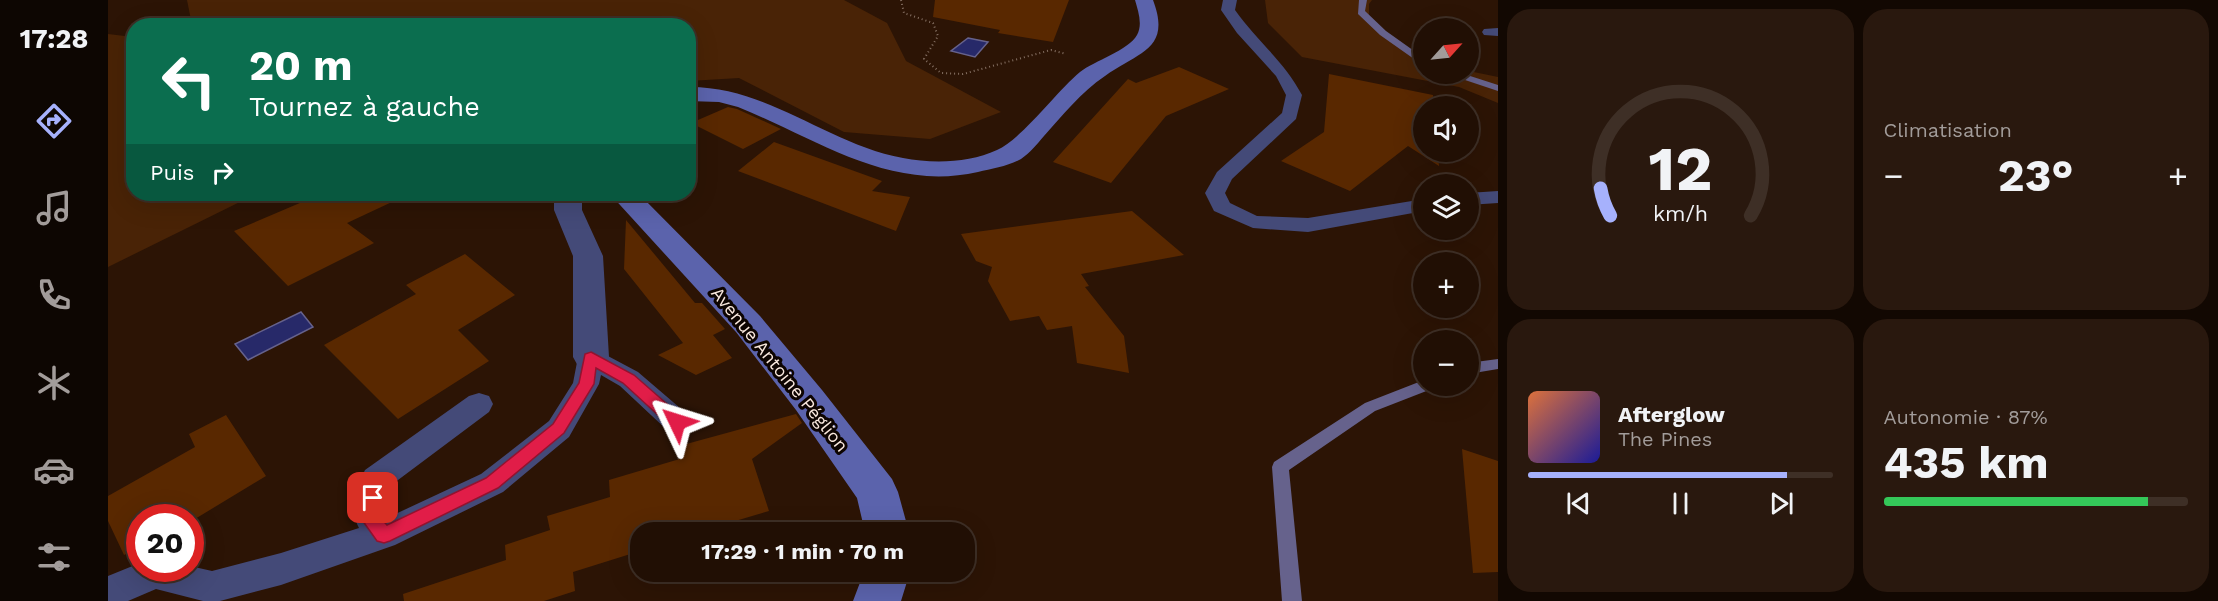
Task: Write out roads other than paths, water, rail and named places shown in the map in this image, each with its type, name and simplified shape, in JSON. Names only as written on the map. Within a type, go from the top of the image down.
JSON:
[{"type":"street","points":[[696,94],[745,99],[838,146],[878,160],[919,169],[951,170],[991,162],[1014,152],[1091,75],[1141,46],[1150,32],[1151,16],[1144,0]]},
{"type":"street","points":[[568,201],[568,210],[588,256],[591,357]]},
{"type":"street","name":"Avenue Antoine Péglion","points":[[631,201],[748,324],[809,400],[877,492],[884,522]]},
{"type":"street","points":[[877,601],[884,582]]},
{"type":"lane","points":[[1230,0],[1228,10],[1242,30],[1284,74],[1294,95],[1290,116],[1224,176],[1215,193],[1221,207],[1253,222],[1308,225],[1413,207]]},
{"type":"lane","points":[[1479,198],[1498,197]]},
{"type":"lane","points":[[108,593],[155,573],[212,587],[281,569],[384,535],[492,483],[559,429],[586,384],[591,357],[628,379],[677,422]]},
{"type":"lane","points":[[384,535],[369,517],[376,479],[479,404]]},
{"type":"waterway","points":[[1363,0],[1361,12],[1383,33],[1413,55]]},
{"type":"waterway","points":[[1479,82],[1498,88]]},
{"type":"waterway","points":[[1479,367],[1498,364]]},
{"type":"waterway","points":[[1292,601],[1280,467],[1370,407],[1413,390]]}]
